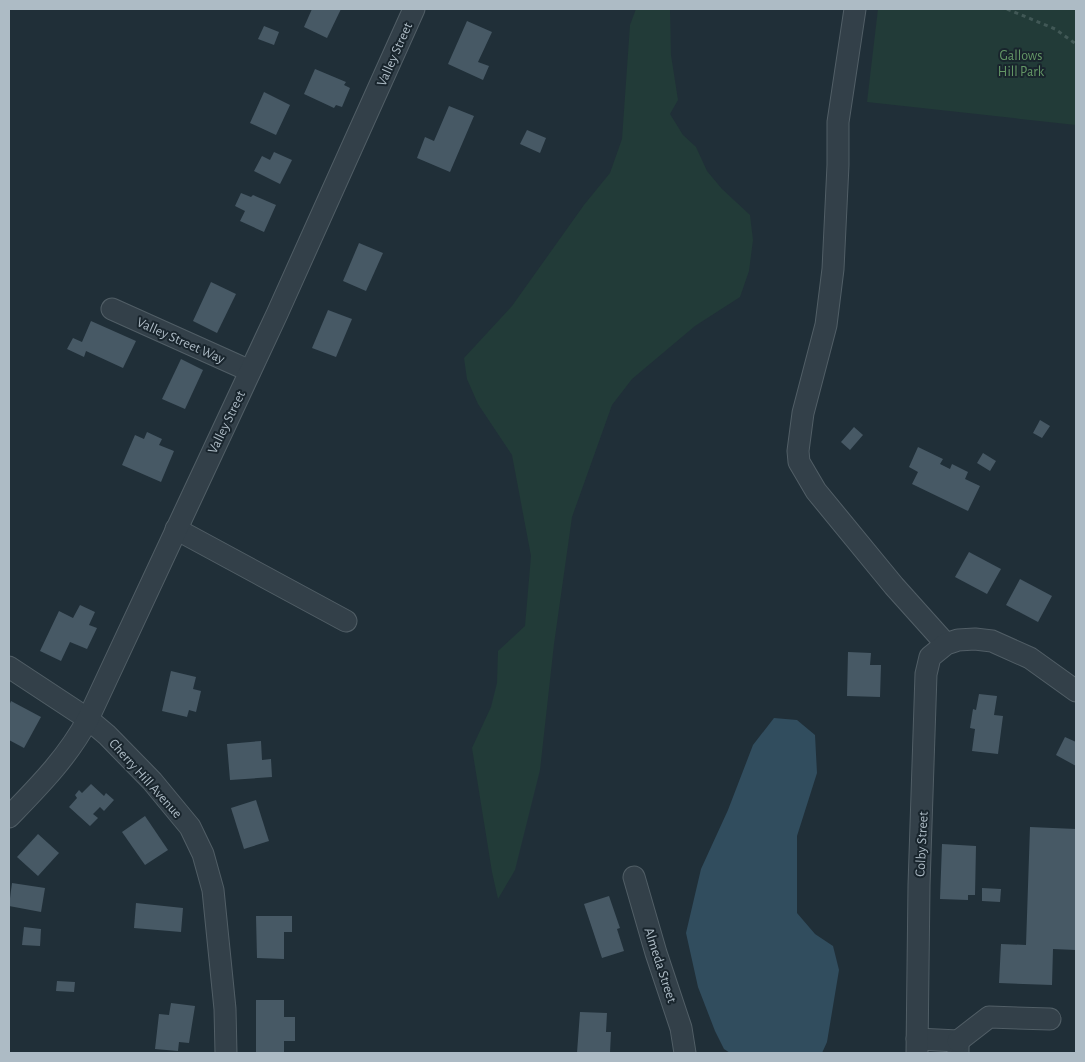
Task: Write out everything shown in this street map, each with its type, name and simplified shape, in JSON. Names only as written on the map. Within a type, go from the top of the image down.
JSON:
[{"type":"street","name":"Valley Street","points":[[9,818],[64,757],[78,738],[88,719],[250,372],[414,9]]},
{"type":"street","points":[[855,9],[838,122],[833,269],[826,325],[803,413],[798,451],[799,462],[816,491],[894,586],[946,644],[958,640],[992,641],[1030,658],[1076,691]]},
{"type":"street","name":"Valley Street Way","points":[[112,309],[250,372]]},
{"type":"street","points":[[176,529],[346,621]]},
{"type":"street","name":"Colby Street","points":[[917,1046],[919,885],[926,674],[930,657],[946,644]]},
{"type":"street","name":"Cherry Hill Avenue","points":[[9,667],[88,719],[121,749],[171,802],[190,827],[203,854],[213,890],[224,1009],[226,1053]]},
{"type":"street","name":"Almeda Street","points":[[634,877],[656,953],[681,1028],[685,1053]]},
{"type":"street","points":[[917,1046],[958,1047],[990,1017],[1050,1018]]},
{"type":"path","points":[[1006,9],[1055,29],[1076,44]]},
{"type":"green space","points":[[636,9],[670,9],[671,55],[678,100],[670,114],[683,135],[696,147],[707,171],[722,189],[750,215],[753,240],[749,271],[740,297],[695,326],[632,379],[612,405],[572,517],[554,644],[540,770],[515,870],[498,899],[472,748],[491,707],[497,683],[498,651],[525,626],[531,556],[512,455],[478,404],[467,379],[464,358],[512,306],[584,205],[610,173],[622,139],[630,25]]},
{"type":"green space","name":"Gallows Hill Park","points":[[878,9],[1076,9],[1076,125],[867,102]]},
{"type":"water","points":[[774,718],[797,720],[815,735],[817,773],[797,836],[797,913],[815,934],[833,946],[839,970],[827,1042],[822,1053],[730,1053],[724,1049],[698,987],[686,933],[701,869],[728,810],[753,745]]},
{"type":"building","points":[[312,9],[341,9],[327,38],[304,27]]},
{"type":"building","points":[[467,21],[492,32],[478,62],[489,66],[483,80],[448,64]]},
{"type":"building","points":[[264,26],[279,32],[274,45],[258,39]]},
{"type":"building","points":[[315,69],[346,82],[344,85],[350,88],[342,107],[336,105],[334,108],[304,94]]},
{"type":"building","points":[[264,92],[290,105],[276,135],[250,123]]},
{"type":"building","points":[[449,106],[474,116],[450,172],[417,158],[425,137],[434,141]]},
{"type":"building","points":[[527,130],[546,138],[540,153],[520,144]]},
{"type":"building","points":[[274,152],[292,160],[280,184],[254,171],[262,156],[270,160]]},
{"type":"building","points":[[241,193],[251,197],[253,195],[276,205],[264,232],[240,221],[245,211],[235,206]]},
{"type":"building","points":[[359,243],[383,253],[366,291],[343,281]]},
{"type":"building","points":[[211,282],[236,294],[217,333],[193,321]]},
{"type":"building","points":[[328,310],[352,319],[336,357],[312,348]]},
{"type":"building","points":[[91,321],[136,341],[123,368],[86,351],[84,357],[67,349],[73,338],[82,342]]},
{"type":"building","points":[[181,359],[203,370],[185,409],[162,399]]},
{"type":"building","points":[[1040,420],[1050,426],[1042,438],[1033,433]]},
{"type":"building","points":[[854,427],[863,435],[850,450],[841,442]]},
{"type":"building","points":[[147,432],[162,439],[159,445],[174,451],[161,482],[122,465],[135,435],[144,439]]},
{"type":"building","points":[[918,447],[943,459],[940,464],[950,469],[952,464],[968,472],[965,479],[980,486],[968,511],[912,484],[918,472],[909,467]]},
{"type":"building","points":[[983,453],[996,461],[990,471],[977,463]]},
{"type":"building","points":[[969,552],[1001,569],[987,594],[955,577]]},
{"type":"building","points":[[1020,579],[1052,596],[1038,622],[1006,605]]},
{"type":"building","points":[[80,605],[95,612],[89,625],[97,628],[87,649],[70,642],[61,661],[40,651],[59,611],[73,618]]},
{"type":"building","points":[[848,652],[871,653],[870,665],[881,665],[880,697],[847,696]]},
{"type":"building","points":[[171,671],[196,677],[193,689],[201,691],[196,712],[189,710],[187,717],[162,711]]},
{"type":"building","points":[[979,694],[997,696],[994,715],[1003,716],[998,754],[972,751],[975,729],[970,728],[973,709],[976,710]]},
{"type":"building","points":[[11,701],[41,717],[24,748],[9,740],[9,706]]},
{"type":"building","points":[[1065,737],[1076,742],[1076,766],[1056,755]]},
{"type":"building","points":[[261,741],[262,760],[271,759],[272,777],[230,780],[227,744]]},
{"type":"building","points":[[91,784],[104,796],[106,793],[114,800],[104,811],[100,807],[93,814],[98,818],[90,826],[69,807],[77,798],[75,795],[79,790],[82,793]]},
{"type":"building","points":[[256,800],[269,841],[244,849],[231,808]]},
{"type":"building","points":[[145,816],[168,850],[145,865],[122,832]]},
{"type":"building","points":[[1030,827],[1076,829],[1076,950],[1053,949],[1052,985],[999,983],[1001,944],[1026,945]]},
{"type":"building","points":[[38,834],[59,853],[38,876],[17,857]]},
{"type":"building","points":[[942,844],[976,846],[975,895],[968,895],[968,900],[940,899]]},
{"type":"building","points":[[12,883],[45,888],[41,912],[9,906]]},
{"type":"building","points":[[982,888],[1001,889],[1000,902],[982,901]]},
{"type":"building","points":[[609,896],[620,928],[617,929],[624,951],[602,958],[584,904]]},
{"type":"building","points":[[136,903],[183,908],[181,932],[134,928]]},
{"type":"building","points":[[256,916],[292,916],[292,932],[284,932],[284,959],[257,958]]},
{"type":"building","points":[[24,927],[41,929],[40,946],[22,945]]},
{"type":"building","points":[[57,981],[75,982],[74,992],[56,991]]},
{"type":"building","points":[[256,1000],[284,1000],[284,1017],[295,1017],[295,1041],[284,1041],[284,1053],[256,1053]]},
{"type":"building","points":[[171,1003],[195,1006],[189,1043],[179,1042],[178,1051],[155,1049],[159,1014],[169,1015]]},
{"type":"building","points":[[580,1012],[607,1013],[606,1032],[611,1032],[610,1053],[577,1053]]}]
